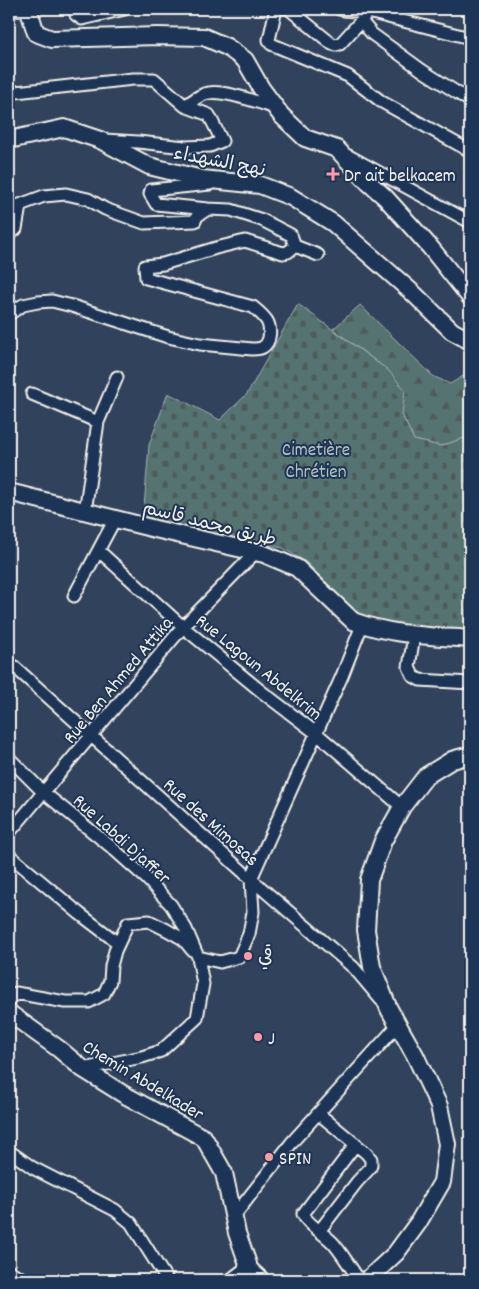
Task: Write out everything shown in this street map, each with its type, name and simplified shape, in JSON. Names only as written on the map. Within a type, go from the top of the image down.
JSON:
[{"type":"street","points":[[75,9],[76,15],[82,19],[125,9]]},
{"type":"street","points":[[278,9],[275,13],[269,40],[271,44],[348,76],[382,102],[470,151]]},
{"type":"street","points":[[289,9],[332,44],[340,44],[365,16]]},
{"type":"street","points":[[339,9],[470,38]]},
{"type":"street","points":[[9,11],[30,10],[36,33],[52,39],[156,36],[204,37],[227,47],[245,60],[261,88],[276,108],[305,138],[337,149],[470,222]]},
{"type":"street","points":[[365,16],[372,34],[423,71],[470,101]]},
{"type":"street","points":[[9,92],[133,78],[154,79],[185,106],[209,115],[222,141],[210,146],[185,147],[100,140]]},
{"type":"street","points":[[185,106],[196,98],[209,93],[222,93],[276,108]]},
{"type":"street","name":"نهج الشهداء","points":[[9,140],[64,128],[100,140],[148,166],[202,180],[260,185],[291,197],[333,223],[414,294],[452,331],[470,341]]},
{"type":"street","points":[[337,149],[385,197],[430,247],[470,297]]},
{"type":"street","points":[[229,182],[151,190],[150,194],[156,204],[208,210],[231,210],[262,220],[291,235],[295,246],[318,256]]},
{"type":"street","points":[[9,235],[16,229],[14,207],[44,196],[66,194],[88,199],[105,209],[144,223],[195,221],[197,216],[208,210]]},
{"type":"street","points":[[9,314],[23,305],[52,302],[72,306],[168,337],[200,344],[258,349],[264,347],[267,343],[270,329],[268,322],[253,307],[146,278],[145,266],[163,264],[245,241],[283,253],[288,252],[295,246]]},
{"type":"street","points":[[85,512],[98,422],[117,377]]},
{"type":"street","points":[[32,394],[98,422]]},
{"type":"street","name":"طريق محمد قاسم","points":[[9,492],[264,554],[297,568],[353,622],[362,625],[414,635],[470,639]]},
{"type":"street","points":[[74,596],[115,519]]},
{"type":"street","name":"Rue Lagoun Abdelkrim","points":[[99,551],[183,627],[262,692],[316,733],[402,806]]},
{"type":"street","name":"Rue Ben Ahmed Attika","points":[[9,833],[183,627],[256,552]]},
{"type":"street","points":[[9,1000],[16,993],[65,1002],[89,1002],[104,994],[110,981],[115,951],[128,923],[149,922],[167,930],[183,939],[198,957],[220,962],[238,957],[249,934],[253,912],[251,879],[342,676],[362,625]]},
{"type":"street","points":[[414,635],[409,667],[412,676],[420,680],[470,682]]},
{"type":"street","name":"Rue des Mimosas","points":[[9,662],[251,879],[354,968],[388,1009]]},
{"type":"street","points":[[367,1280],[396,1253],[418,1223],[442,1182],[447,1144],[439,1106],[415,1055],[388,1009],[372,968],[366,930],[369,880],[383,841],[402,806],[426,776],[452,760],[470,755]]},
{"type":"street","name":"Rue Labdi Djaffer","points":[[9,758],[43,792],[110,846],[147,879],[171,905],[186,928],[198,957],[203,984],[197,1018],[161,1050],[142,1057],[83,1069]]},
{"type":"street","points":[[9,854],[80,914],[118,943]]},
{"type":"street","name":"Chemin Abdelkader","points":[[9,1014],[59,1049],[83,1069],[148,1108],[204,1138],[224,1173],[237,1233],[248,1264],[247,1267]]},
{"type":"street","points":[[234,1216],[293,1141],[398,1025]]},
{"type":"street","points":[[319,1114],[356,1144],[369,1156],[371,1162],[371,1165],[320,1230]]},
{"type":"street","points":[[356,1144],[303,1212],[303,1216],[336,1246],[358,1280]]},
{"type":"street","points":[[9,1151],[33,1168],[115,1210],[131,1223],[167,1280]]},
{"type":"street","points":[[230,1280],[247,1267],[262,1280]]},
{"type":"street","points":[[9,1271],[25,1280]]},
{"type":"green space","name":"Cimetière Chrétien","points":[[298,304],[389,371],[405,390],[402,415],[414,440],[441,446],[470,436],[470,632],[387,626],[362,618],[306,562],[283,548],[143,520],[149,445],[168,393],[220,420],[247,394]]},
{"type":"green space","points":[[360,305],[433,376],[450,384],[470,372],[470,436],[441,446],[414,440],[402,415],[389,371],[333,329]]},
{"type":"place","name":"Dr ait belkacem","points":[[333,174]]},
{"type":"place","name":"قي","points":[[248,956]]},
{"type":"place","name":"J","points":[[258,1037]]},
{"type":"place","name":"SPIN","points":[[269,1157]]}]
